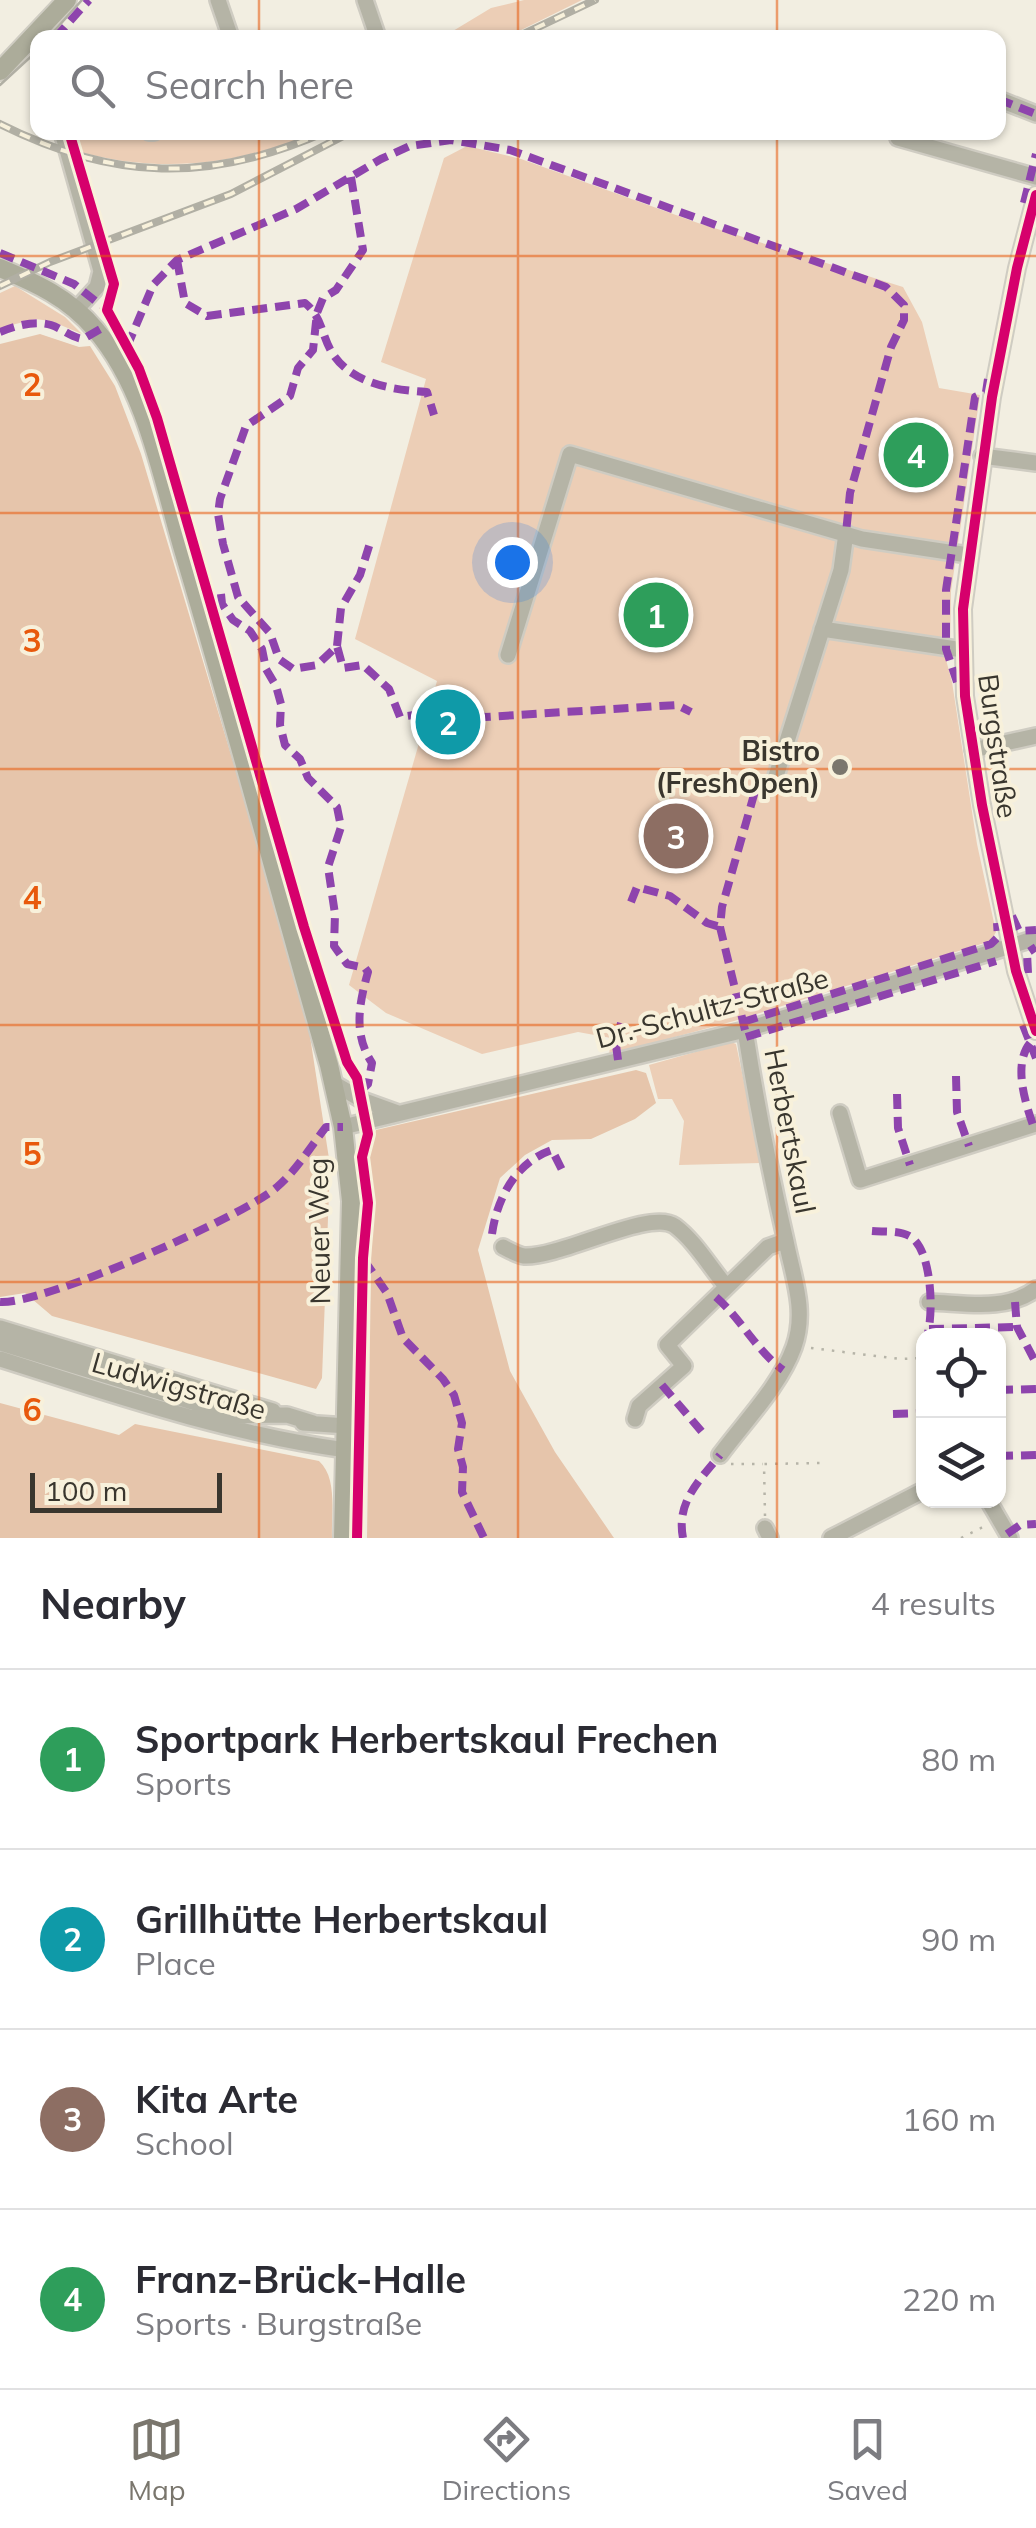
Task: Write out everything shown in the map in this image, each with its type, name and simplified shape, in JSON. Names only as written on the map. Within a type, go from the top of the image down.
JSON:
[{"type":"main road","points":[[39,30],[67,0]]},
{"type":"main road","points":[[0,71],[30,39]]},
{"type":"main road","name":"Neuer Weg","points":[[0,268],[43,286],[76,310],[96,330],[128,379],[145,423],[216,660],[333,1083],[343,1127],[351,1201],[343,1538]]},
{"type":"street","points":[[218,0],[228,30]]},
{"type":"street","points":[[365,0],[375,30]]},
{"type":"street","points":[[1006,102],[1036,114]]},
{"type":"street","points":[[64,140],[100,271],[97,287],[76,310]]},
{"type":"street","points":[[905,140],[1036,177]]},
{"type":"street","name":"Burgstraße","points":[[1036,195],[1017,268],[982,456],[968,555],[963,650],[965,696],[1011,947],[1036,1030]]},
{"type":"street","points":[[508,655],[570,454],[862,539],[968,555]]},
{"type":"street","points":[[982,456],[1036,464]]},
{"type":"street","points":[[776,776],[841,570],[846,533]]},
{"type":"street","points":[[822,629],[963,650]]},
{"type":"street","points":[[974,750],[1036,736]]},
{"type":"street","name":"Dr.-Schultz-Straße","points":[[343,1127],[745,1030],[1036,938]]},
{"type":"street","name":"Herbertskaul","points":[[720,1454],[782,1370],[795,1344],[799,1316],[798,1286],[745,1030]]},
{"type":"street","points":[[333,1083],[362,1100],[398,1113]]},
{"type":"street","points":[[840,1113],[860,1180],[1036,1124]]},
{"type":"street","points":[[503,1247],[523,1256],[566,1249],[647,1223],[665,1222],[678,1228],[726,1286]]},
{"type":"street","name":"Herbertskaul","points":[[636,1419],[639,1406],[684,1366],[667,1344],[768,1246],[786,1241]]},
{"type":"street","points":[[930,1302],[1016,1302],[1036,1289]]},
{"type":"street","points":[[0,1331],[313,1422]]},
{"type":"street","points":[[0,1331],[266,1416]]},
{"type":"street","points":[[0,1342],[238,1423],[287,1415]]},
{"type":"street","points":[[0,1350],[238,1423],[313,1422],[347,1426]]},
{"type":"street","name":"Ludwigstraße","points":[[0,1359],[238,1423],[271,1438],[346,1450]]},
{"type":"street","points":[[831,1538],[916,1494]]},
{"type":"street","points":[[992,1508],[1010,1538]]},
{"type":"path","points":[[818,1349],[916,1358]]},
{"type":"path","points":[[720,1454],[733,1465],[824,1463]]},
{"type":"path","points":[[764,1464],[768,1533]]},
{"type":"path","points":[[961,1538],[998,1520]]},
{"type":"shaded area","points":[[524,0],[582,0],[521,30],[455,30],[491,8]]},
{"type":"shaded area","points":[[73,140],[296,140],[256,153],[197,163],[137,163],[76,151]]},
{"type":"shaded area","points":[[467,146],[521,159],[698,223],[903,287],[922,322],[939,388],[980,395],[951,591],[950,647],[945,656],[996,932],[991,941],[734,1021],[609,1055],[611,1038],[578,1032],[482,1054],[386,1013],[349,985],[437,681],[355,639],[426,379],[381,362],[444,158]]},
{"type":"shaded area","points":[[15,286],[65,317],[82,334],[35,319],[0,328],[0,293]]},
{"type":"shaded area","points":[[40,334],[79,347],[90,346],[115,386],[141,454],[270,885],[309,1030],[330,1165],[322,1378],[316,1389],[52,1316],[25,1293],[0,1297],[0,344]]},
{"type":"shaded area","points":[[731,1042],[736,1044],[761,1163],[679,1165],[684,1121],[672,1099],[658,1099],[649,1065]]},
{"type":"shaded area","points":[[636,1070],[646,1073],[656,1103],[635,1119],[591,1139],[552,1140],[525,1155],[500,1178],[478,1250],[510,1371],[555,1452],[614,1538],[367,1538],[372,1203],[365,1157],[376,1130]]},
{"type":"shaded area","points":[[0,1403],[119,1435],[135,1424],[319,1461],[331,1487],[332,1538],[0,1538]]},
{"type":"tram line","points":[[55,30],[82,0]]},
{"type":"tram line","points":[[0,85],[30,57]]},
{"type":"railway","points":[[532,30],[595,0]]},
{"type":"railway","points":[[0,124],[30,138]]},
{"type":"railway","points":[[35,140],[122,165],[162,168],[241,160],[305,140]]},
{"type":"railway","points":[[0,286],[50,262],[231,194],[336,140]]},
{"type":"marked path","points":[[62,30],[89,0]]},
{"type":"marked path","points":[[1006,102],[1036,114]]},
{"type":"marked path","points":[[127,347],[153,285],[177,260],[296,209],[410,146],[451,140],[510,150],[886,287],[904,305],[904,320],[891,347],[850,493],[846,533]]},
{"type":"marked path","points":[[1024,203],[1036,154]]},
{"type":"marked path","points":[[351,177],[363,250],[336,290],[323,298],[317,313],[313,350],[298,368],[290,396],[246,426],[220,499],[223,544],[238,597],[270,633],[279,659],[293,669],[317,665],[337,646],[343,668],[363,665],[389,689],[400,717],[448,710],[485,717],[677,705],[691,712]]},
{"type":"marked path","points":[[0,253],[74,284],[107,310]]},
{"type":"marked path","points":[[177,260],[185,303],[207,316],[305,303],[318,320],[331,351],[349,371],[387,387],[427,392],[434,415]]},
{"type":"marked path","points":[[0,332],[25,324],[45,324],[83,339],[111,323]]},
{"type":"marked path","points":[[957,682],[946,649],[946,590],[975,397],[986,392],[988,379]]},
{"type":"marked path","points":[[337,646],[341,608],[360,575],[370,543]]},
{"type":"marked path","points":[[221,594],[222,604],[233,620],[250,631],[262,649],[281,704],[280,725],[285,745],[300,759],[308,778],[337,807],[341,827],[328,867],[335,914],[334,946],[347,964],[368,972],[359,1019],[362,1041],[372,1063],[368,1084],[360,1092]]},
{"type":"marked path","points":[[745,1030],[720,927],[722,907],[759,777]]},
{"type":"marked path","points":[[631,902],[637,887],[670,896],[707,923],[720,927]]},
{"type":"marked path","points":[[1012,916],[1019,931],[1036,930]]},
{"type":"marked path","points":[[743,1022],[991,944],[998,937],[997,923]]},
{"type":"marked path","points":[[1028,973],[1027,953],[1036,947]]},
{"type":"marked path","points":[[746,1037],[996,961]]},
{"type":"marked path","points":[[618,1060],[616,1045],[621,1023]]},
{"type":"marked path","points":[[1023,1025],[1036,1058]]},
{"type":"marked path","points":[[1030,1043],[1021,1072],[1033,1125]]},
{"type":"marked path","points":[[956,1076],[957,1112],[969,1146]]},
{"type":"marked path","points":[[897,1094],[898,1128],[910,1165]]},
{"type":"marked path","points":[[0,1302],[56,1290],[97,1275],[225,1218],[277,1187],[326,1127],[343,1127]]},
{"type":"marked path","points":[[492,1234],[498,1207],[510,1183],[528,1163],[552,1150],[562,1170]]},
{"type":"marked path","points":[[872,1231],[902,1233],[918,1244],[930,1284],[928,1328]]},
{"type":"marked path","points":[[364,1260],[387,1293],[403,1338],[454,1395],[462,1423],[458,1449],[463,1467],[462,1492],[484,1538]]},
{"type":"marked path","points":[[716,1297],[783,1370]]},
{"type":"marked path","points":[[1015,1302],[1017,1327],[1036,1363]]},
{"type":"marked path","points":[[973,1328],[1017,1327]]},
{"type":"marked path","points":[[662,1385],[702,1432]]},
{"type":"marked path","points":[[1006,1390],[1036,1389]]},
{"type":"marked path","points":[[893,1414],[916,1413]]},
{"type":"marked path","points":[[683,1538],[686,1503],[720,1455]]},
{"type":"marked path","points":[[1006,1456],[1036,1455]]},
{"type":"marked path","points":[[1007,1534],[1020,1525],[1036,1524]]},
{"type":"cycle path","points":[[71,140],[114,284],[107,310],[139,369],[157,418],[304,927],[347,1062],[357,1078],[368,1134],[362,1157],[368,1203],[363,1258],[357,1538]]},
{"type":"cycle path","points":[[1036,195],[1017,268],[992,397],[963,609],[965,696],[982,805],[1016,971],[1036,1031]]},
{"type":"place","name":"Franz-Brück-Halle","points":[[916,455]]},
{"type":"place","name":"Sportpark Herbertskaul Frechen","points":[[656,615]]},
{"type":"place","name":"Grillhütte Herbertskaul","points":[[448,722]]},
{"type":"place","name":"Bistro (FreshOpen)","points":[[840,767]]},
{"type":"place","name":"Kita Arte","points":[[676,836]]}]
